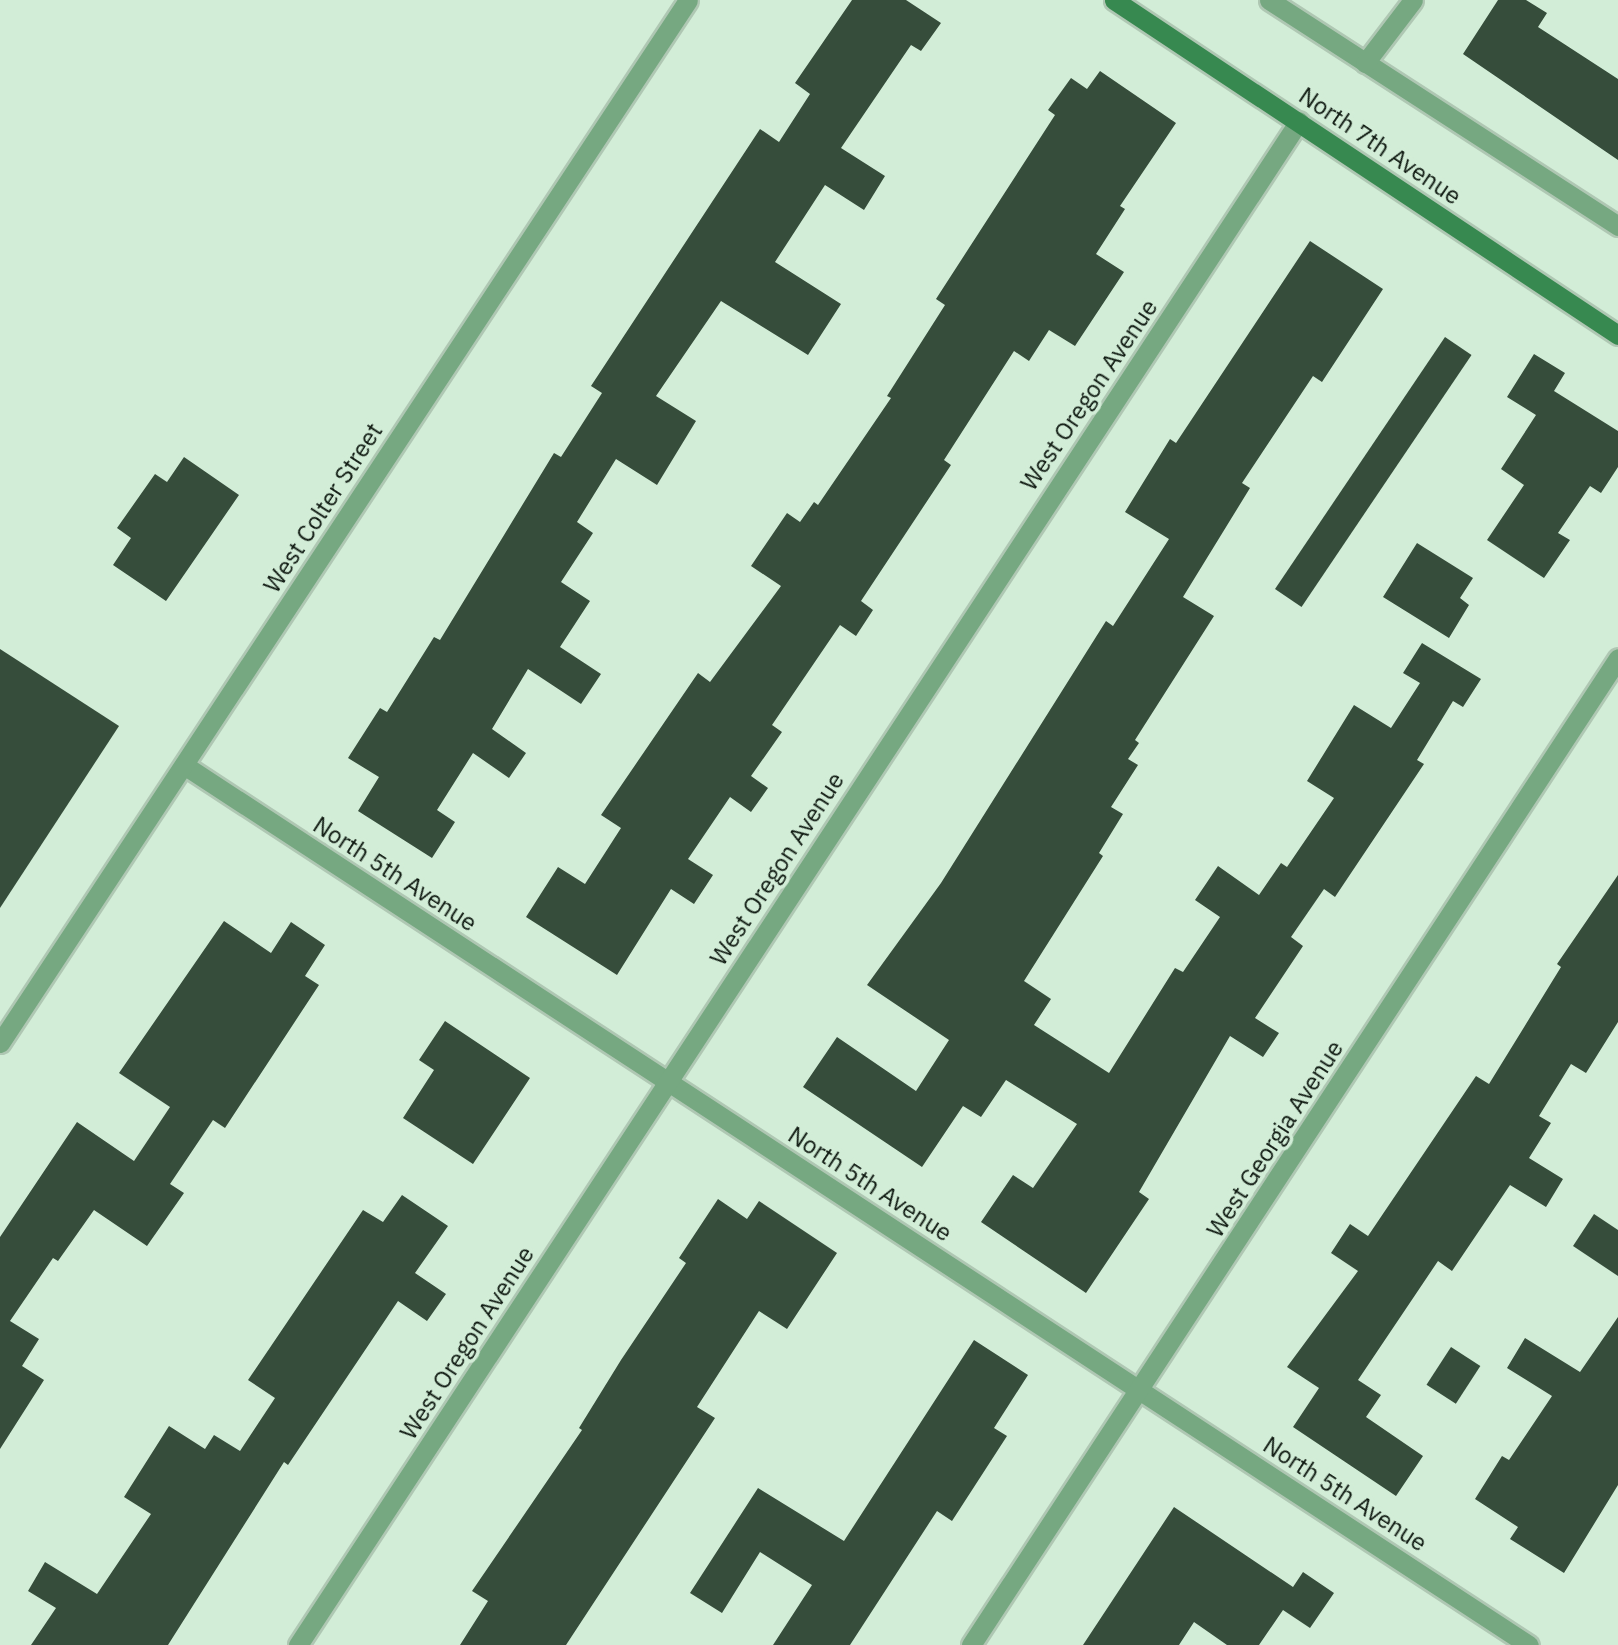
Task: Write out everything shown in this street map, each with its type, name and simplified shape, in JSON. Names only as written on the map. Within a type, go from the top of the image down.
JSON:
[{"type":"main road","name":"North 7th Avenue","points":[[1114,0],[1618,335]]},
{"type":"street","name":"West Colter Street","points":[[0,1043],[688,0]]},
{"type":"street","points":[[1269,0],[1618,226]]},
{"type":"street","points":[[1365,63],[1413,0]]},
{"type":"street","name":"West Oregon Avenue","points":[[298,1645],[1298,121]]},
{"type":"street","name":"West Georgia Avenue","points":[[971,1645],[1141,1390],[1618,658]]},
{"type":"street","name":"North 5th Avenue","points":[[184,765],[1529,1645]]},
{"type":"building","points":[[852,0],[906,0],[941,23],[921,51],[911,45],[841,148],[885,176],[864,210],[825,185],[775,262],[841,304],[808,355],[721,301],[656,396],[696,421],[657,485],[616,459],[577,522],[593,533],[561,582],[590,601],[560,647],[601,674],[581,704],[528,669],[492,729],[526,753],[509,778],[473,753],[437,810],[455,822],[432,858],[358,811],[379,777],[348,758],[380,708],[387,712],[434,637],[440,640],[554,453],[561,457],[602,393],[591,386],[760,129],[779,142],[810,94],[795,83]]},
{"type":"building","points":[[1498,0],[1526,0],[1547,13],[1538,27],[1618,79],[1618,160],[1463,54]]},
{"type":"building","points":[[1100,71],[1176,123],[1120,206],[1125,209],[1096,254],[1124,272],[1075,346],[1049,330],[1029,361],[1014,351],[944,460],[951,465],[861,601],[873,610],[856,636],[840,625],[772,725],[782,732],[751,776],[768,788],[751,812],[730,797],[688,859],[713,875],[694,904],[671,889],[617,975],[526,917],[558,867],[585,884],[621,828],[601,815],[698,673],[710,682],[781,586],[751,566],[787,513],[800,522],[814,502],[818,505],[891,398],[887,396],[945,305],[936,299],[1055,115],[1048,110],[1071,78],[1087,89]]},
{"type":"building","points":[[1310,241],[1383,289],[1322,382],[1313,376],[1242,483],[1250,488],[1183,597],[1214,616],[1135,740],[1139,743],[1128,759],[1138,765],[1111,807],[1123,814],[1099,853],[1103,856],[1024,981],[1051,999],[1034,1025],[1109,1073],[1175,968],[1183,972],[1220,917],[1195,900],[1218,866],[1259,895],[1281,863],[1287,867],[1334,798],[1307,781],[1354,705],[1391,728],[1420,683],[1403,673],[1422,643],[1481,679],[1463,707],[1453,701],[1417,760],[1424,764],[1335,897],[1324,889],[1291,937],[1303,946],[1255,1018],[1279,1033],[1263,1057],[1230,1036],[1139,1192],[1149,1199],[1086,1293],[981,1222],[1013,1175],[1033,1188],[1077,1124],[1006,1080],[981,1117],[963,1106],[922,1167],[803,1087],[837,1037],[916,1091],[949,1040],[867,985],[941,883],[1106,621],[1113,626],[1169,539],[1125,512],[1170,439],[1176,443]]},
{"type":"building","points":[[1445,337],[1472,355],[1302,607],[1275,589]]},
{"type":"building","points":[[1534,354],[1565,373],[1554,391],[1618,431],[1618,467],[1601,493],[1590,486],[1558,533],[1570,540],[1544,578],[1487,540],[1524,485],[1501,469],[1536,415],[1507,397]]},
{"type":"building","points":[[184,457],[239,495],[166,601],[113,565],[131,538],[117,528],[155,474],[167,482]]},
{"type":"building","points":[[1417,543],[1473,578],[1460,598],[1469,605],[1449,638],[1383,597]]},
{"type":"building","points":[[0,649],[119,726],[0,908]]},
{"type":"building","points":[[1618,875],[1618,1022],[1586,1073],[1571,1064],[1539,1116],[1551,1123],[1529,1158],[1563,1179],[1546,1207],[1510,1185],[1452,1271],[1438,1261],[1358,1380],[1381,1395],[1366,1417],[1423,1456],[1396,1496],[1293,1427],[1319,1388],[1287,1367],[1358,1271],[1331,1253],[1350,1224],[1368,1236],[1476,1076],[1489,1084],[1561,967],[1557,964]]},
{"type":"building","points":[[224,921],[271,953],[291,922],[325,945],[305,976],[319,985],[225,1128],[213,1120],[170,1184],[184,1193],[147,1246],[94,1210],[58,1261],[53,1258],[10,1321],[39,1339],[22,1366],[44,1380],[0,1449],[0,1237],[77,1122],[134,1161],[170,1107],[119,1073]]},
{"type":"building","points":[[445,1021],[530,1078],[473,1164],[403,1118],[434,1070],[419,1060]]},
{"type":"building","points":[[402,1195],[448,1226],[415,1273],[446,1294],[427,1321],[398,1301],[288,1465],[284,1462],[168,1645],[31,1645],[56,1608],[28,1591],[45,1562],[97,1594],[151,1514],[124,1497],[169,1426],[205,1449],[214,1435],[240,1451],[275,1398],[248,1380],[363,1210],[383,1222]]},
{"type":"building","points":[[718,1199],[747,1219],[759,1201],[837,1253],[787,1329],[759,1311],[697,1407],[715,1418],[566,1645],[460,1645],[488,1601],[472,1591],[582,1430],[579,1428],[621,1360],[686,1263],[679,1258]]},
{"type":"building","points":[[1594,1214],[1618,1230],[1618,1276],[1573,1246]]},
{"type":"building","points":[[1618,1317],[1618,1485],[1564,1573],[1510,1539],[1518,1527],[1475,1499],[1502,1456],[1509,1460],[1552,1396],[1507,1368],[1525,1338],[1580,1372]]},
{"type":"building","points":[[974,1340],[1028,1375],[994,1428],[1007,1436],[952,1521],[937,1511],[850,1645],[773,1645],[812,1585],[760,1552],[722,1613],[690,1593],[758,1488],[844,1541]]},
{"type":"building","points":[[1451,1347],[1480,1366],[1456,1404],[1426,1385]]},
{"type":"building","points":[[1174,1507],[1293,1587],[1303,1572],[1334,1593],[1310,1628],[1283,1610],[1259,1645],[1227,1645],[1194,1622],[1179,1645],[1083,1645]]}]
